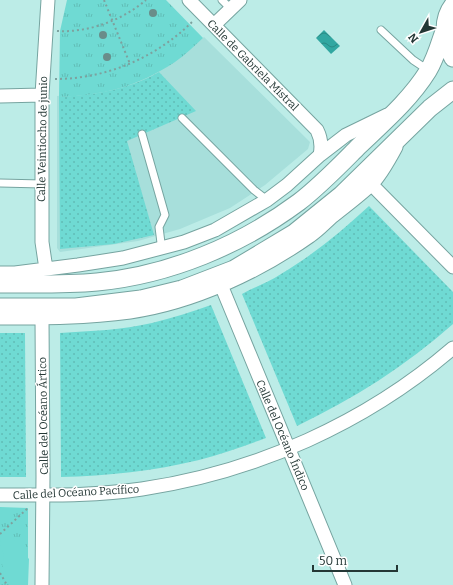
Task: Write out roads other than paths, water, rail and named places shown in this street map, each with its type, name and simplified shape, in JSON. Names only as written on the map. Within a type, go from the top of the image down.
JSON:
[{"type":"street","name":"Calle de Gabriela Mistral","points":[[189,0],[317,130],[321,137],[322,149],[320,156]]},
{"type":"street","name":"Calle Veintiocho de junio","points":[[46,269],[42,242],[42,95],[49,3]]},
{"type":"street","points":[[214,25],[231,3]]},
{"type":"street","points":[[0,284],[70,284],[132,277],[191,261],[224,248],[279,216],[323,182],[396,110],[428,70],[435,56],[445,28],[450,4]]},
{"type":"street","points":[[445,28],[446,44],[453,58]]},
{"type":"street","points":[[0,308],[76,307],[141,299],[182,289],[234,269],[294,233],[341,195],[430,108],[453,90]]},
{"type":"street","points":[[0,96],[42,95]]},
{"type":"street","points":[[0,273],[14,273],[116,259],[158,250],[216,230],[267,200],[346,135],[396,110]]},
{"type":"street","points":[[317,130],[336,135],[346,135]]},
{"type":"street","points":[[0,318],[96,316],[132,312],[178,301],[239,278],[282,254],[311,235],[371,184],[390,157],[401,136]]},
{"type":"street","points":[[371,184],[453,267]]},
{"type":"street","name":"Calle del Océano Índico","points":[[221,285],[344,585]]},
{"type":"street","points":[[160,294],[178,301]]},
{"type":"street","points":[[96,316],[109,303]]},
{"type":"street","name":"Calle del Océano Ártico","points":[[42,318],[42,585]]},
{"type":"street","name":"Calle del Océano Pacífico","points":[[0,495],[43,495],[141,489],[171,484],[221,472],[307,441],[368,409],[419,375],[453,348]]},
{"type":"lane","points":[[381,30],[413,60],[428,70]]},
{"type":"lane","points":[[182,118],[254,190],[267,200]]},
{"type":"lane","points":[[142,134],[165,216],[159,227],[161,243],[158,250]]},
{"type":"lane","points":[[0,183],[42,184]]},
{"type":"water","points":[[324,30],[340,46],[331,54],[316,38]]}]
